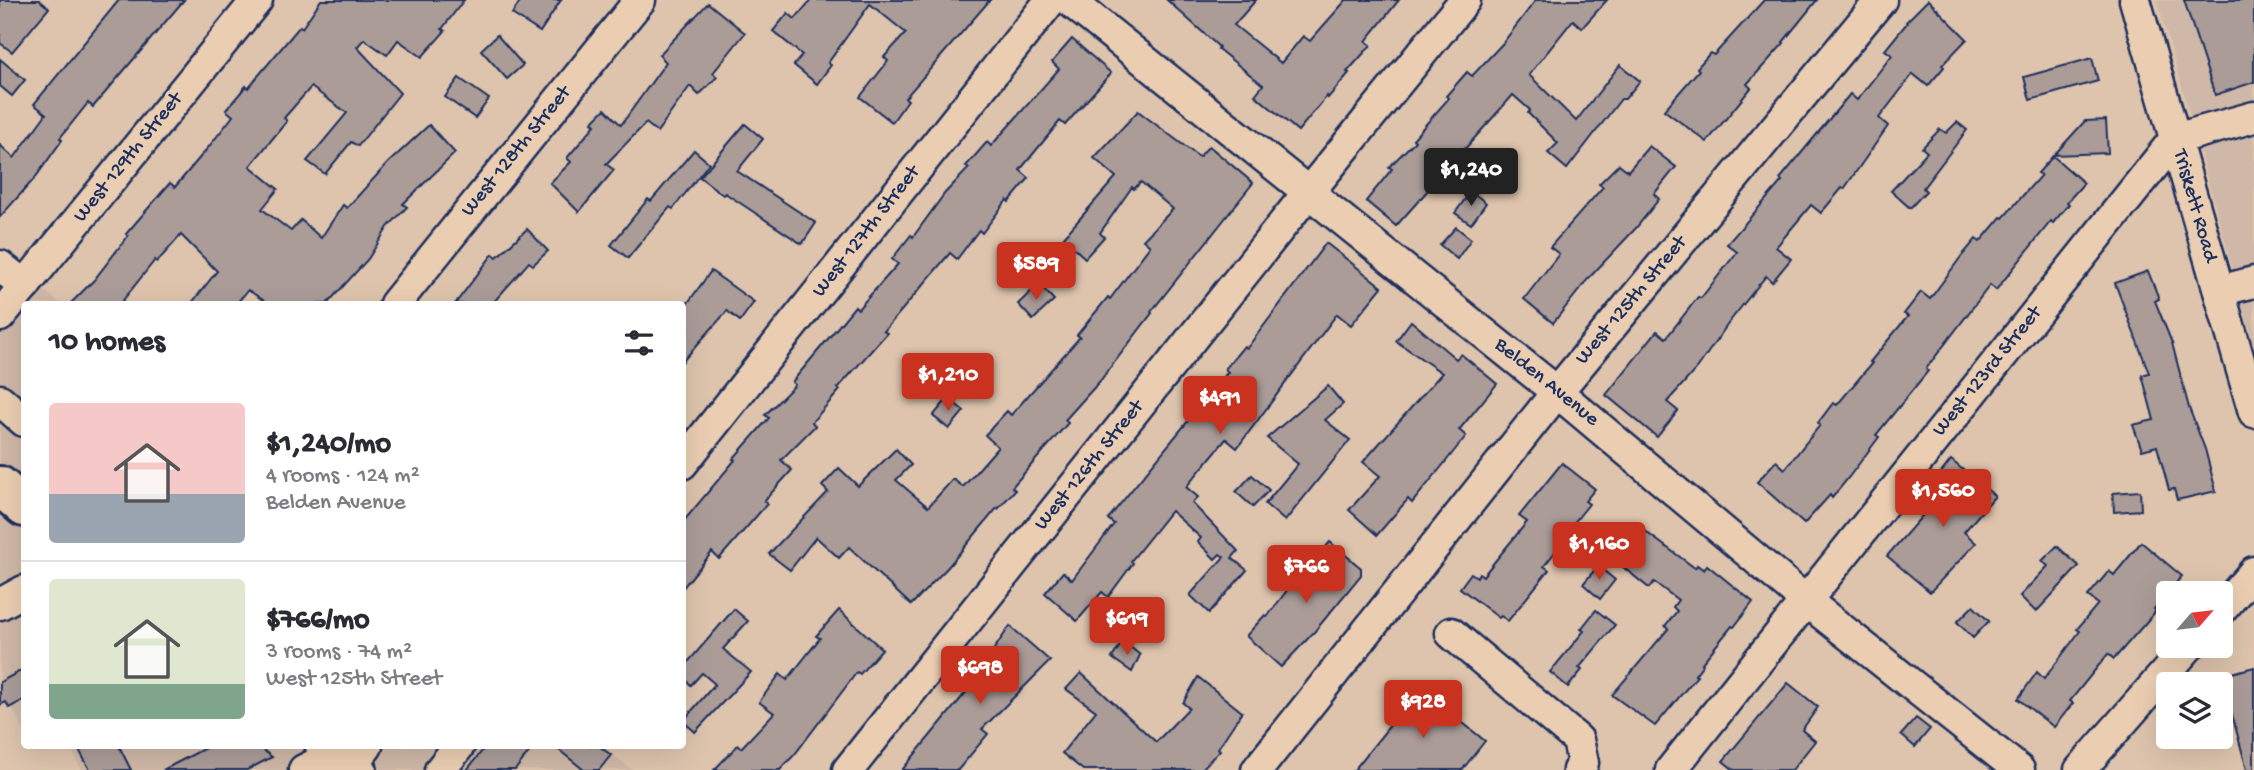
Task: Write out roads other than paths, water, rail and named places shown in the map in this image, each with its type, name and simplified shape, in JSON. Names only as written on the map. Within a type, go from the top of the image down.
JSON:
[{"type":"main road","points":[[0,486],[21,504]]},
{"type":"street","name":"West 129th Street","points":[[0,316],[257,0]]},
{"type":"street","name":"West 128th Street","points":[[397,301],[640,0]]},
{"type":"street","name":"West 127th Street","points":[[686,459],[1051,0]]},
{"type":"street","name":"Belden Avenue","points":[[1069,0],[1557,392],[1805,600],[2020,770]]},
{"type":"street","name":"West 126th Street","points":[[848,770],[1309,191],[1465,0]]},
{"type":"street","name":"West 125th Street","points":[[1257,770],[1557,392],[1881,0]]},
{"type":"street","name":"Triskett Road","points":[[2135,0],[2254,412]]},
{"type":"street","points":[[2175,139],[2254,117]]},
{"type":"street","name":"West 123rd Street","points":[[1671,770],[2175,139]]},
{"type":"street","points":[[0,266],[25,286]]},
{"type":"street","points":[[2219,291],[2254,282]]},
{"type":"street","points":[[0,400],[21,418]]},
{"type":"street","points":[[2233,596],[2254,572]]},
{"type":"street","points":[[0,604],[21,594]]},
{"type":"street","points":[[1451,632],[1578,740],[1583,763],[1578,770]]},
{"type":"street","points":[[2080,770],[2178,658]]}]
